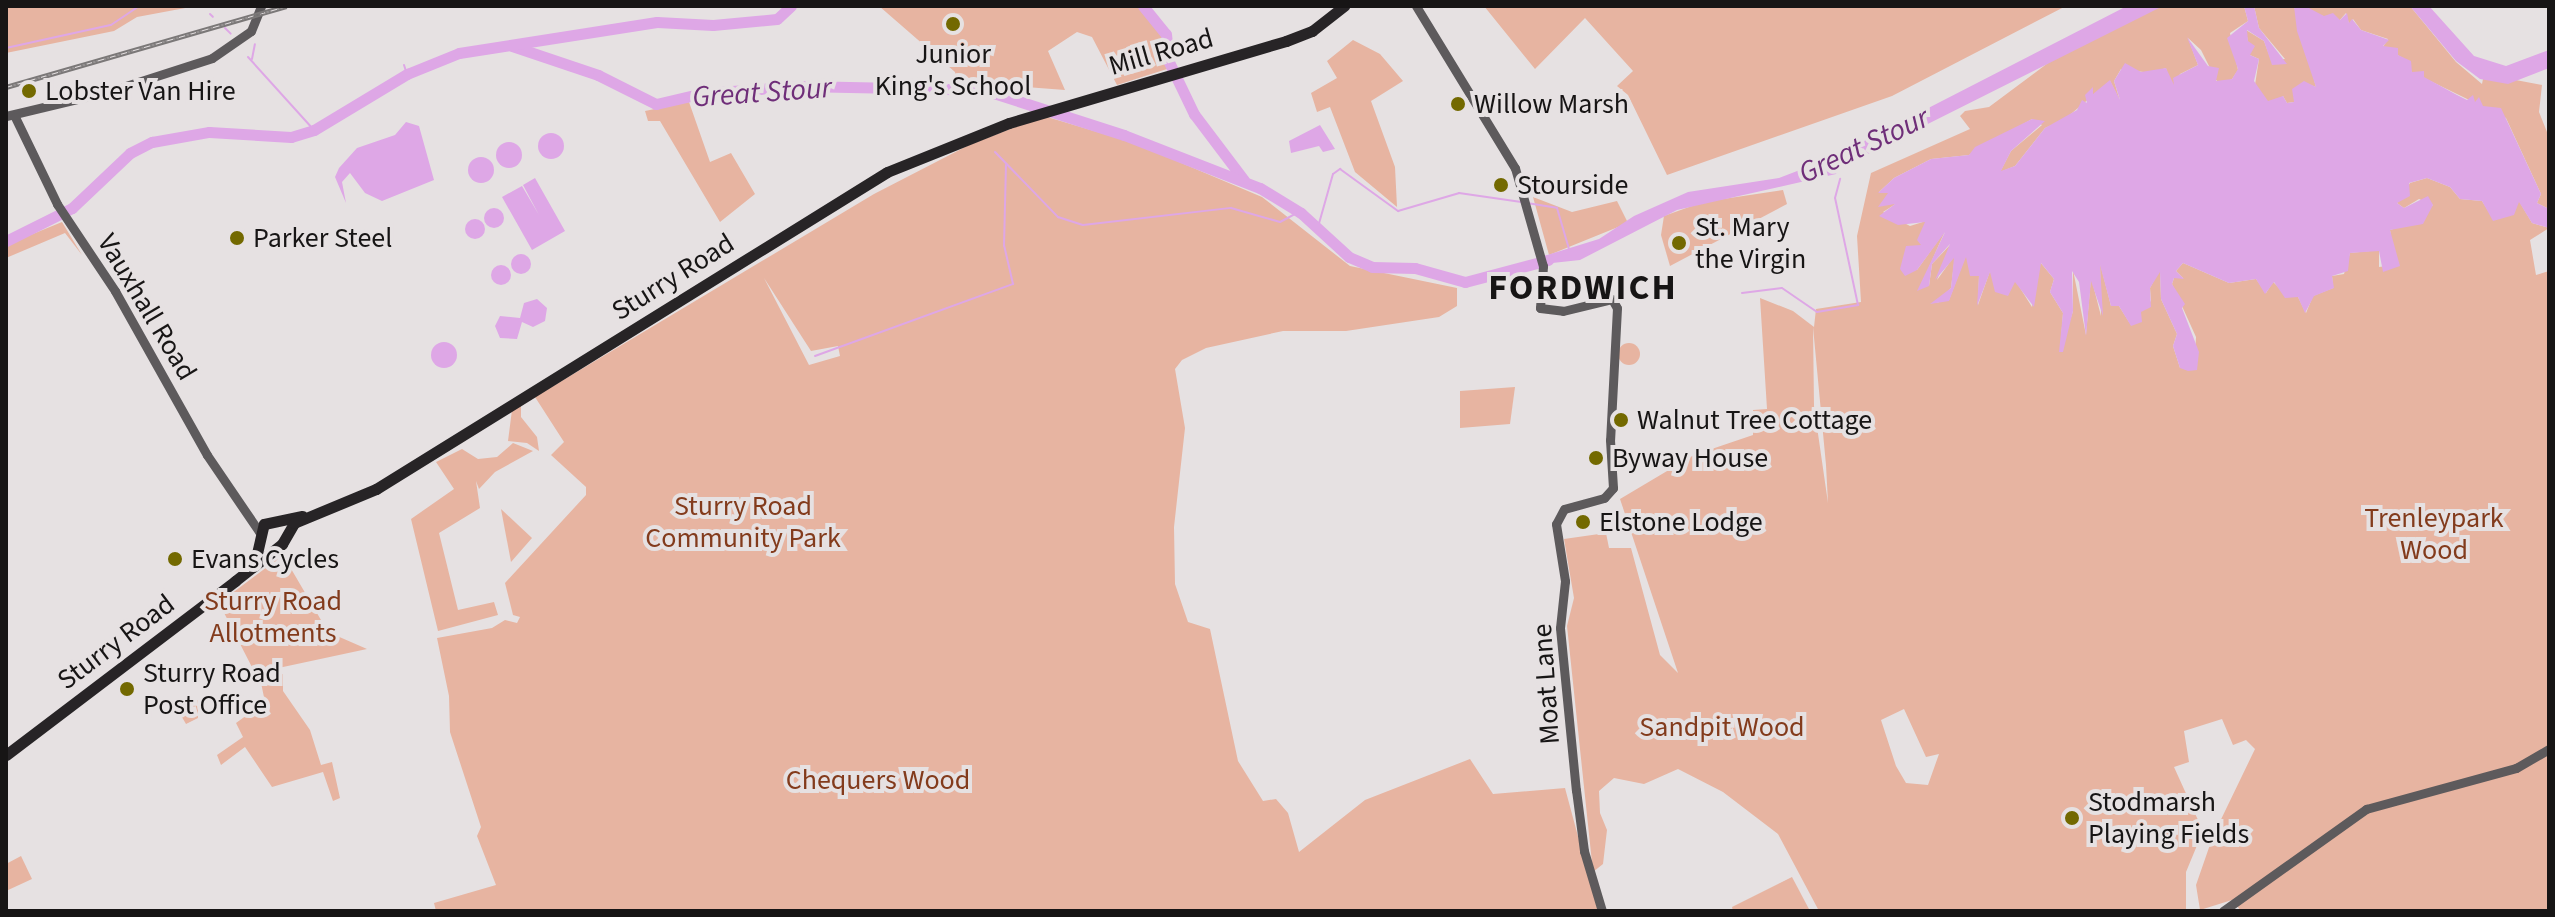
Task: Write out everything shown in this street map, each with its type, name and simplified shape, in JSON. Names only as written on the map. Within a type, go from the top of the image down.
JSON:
[{"type":"highway","name":"Mill Road","points":[[1075,102],[1312,31],[1344,6]]},
{"type":"highway","name":"Sturry Road","points":[[265,530],[376,489],[887,172],[1009,123],[1075,102]]},
{"type":"highway","name":"Sturry Road","points":[[6,755],[253,566],[277,547],[286,532],[308,516]]},
{"type":"highway","points":[[265,530],[286,532]]},
{"type":"highway","points":[[265,530],[277,547]]},
{"type":"highway","points":[[253,566],[265,530]]},
{"type":"street","name":"Moat Lane","points":[[1416,6],[1512,162],[1529,203],[1542,260],[1538,288],[1542,311],[1614,300],[1613,488],[1604,498],[1564,509],[1556,524],[1565,581],[1562,658],[1576,790],[1584,851],[1602,911]]},
{"type":"street","points":[[10,116],[212,58],[243,40],[261,10]]},
{"type":"street","name":"Vauxhall Road","points":[[10,116],[57,204],[247,517],[265,530]]},
{"type":"street","points":[[2223,911],[2366,809],[2516,768],[2549,749]]},
{"type":"green space","points":[[6,6],[196,6],[137,17],[114,31],[6,53]]},
{"type":"green space","points":[[879,6],[1139,6],[1163,36],[1167,69],[1117,85],[1092,37],[1077,32],[1048,51],[1065,90],[957,82],[955,72]]},
{"type":"green space","points":[[1484,6],[2066,6],[1892,96],[1667,175],[1628,95],[1617,86],[1633,71],[1585,18],[1535,69]]},
{"type":"green space","points":[[2158,6],[2244,6],[2248,21],[2230,33],[2238,70],[2232,79],[2221,84],[2216,80],[2201,50],[2188,38],[2198,65],[2180,74],[2174,85],[2169,84],[2166,68],[2151,73],[2121,69],[2114,81],[2120,101],[2110,81],[2065,119],[2045,128],[2015,166],[2000,172],[2011,151],[2042,125],[2032,119],[1969,155],[1931,159],[1894,178],[1879,192],[1889,193],[1884,205],[1897,203],[1883,212],[1910,226],[1926,221],[1917,270],[1945,231],[1921,285],[1929,286],[1932,264],[1951,244],[1937,280],[1955,255],[1951,288],[1935,303],[1949,300],[1966,255],[1979,275],[1978,305],[1990,271],[1996,283],[2015,280],[2032,307],[2040,262],[2054,279],[2050,292],[2063,313],[2060,352],[2073,311],[2073,270],[2086,335],[2091,277],[2101,316],[2100,263],[2111,306],[2119,306],[2129,322],[2151,301],[2150,288],[2160,269],[2161,299],[2177,334],[2173,346],[2180,368],[2195,357],[2196,337],[2172,284],[2174,278],[2183,278],[2176,271],[2183,263],[2229,283],[2256,279],[2266,293],[2273,282],[2288,296],[2298,297],[2306,313],[2313,296],[2333,288],[2332,276],[2344,274],[2350,253],[2379,250],[2379,267],[2395,265],[2390,230],[2415,222],[2433,205],[2419,199],[2404,208],[2397,203],[2410,183],[2427,178],[2450,187],[2460,199],[2482,201],[2489,212],[2513,208],[2519,201],[2532,223],[2549,228],[2530,240],[2536,275],[2549,271],[2549,911],[2241,911],[2232,900],[2200,910],[2196,885],[2213,836],[2255,749],[2246,740],[2233,745],[2222,719],[2184,731],[2189,762],[2174,767],[2203,831],[2186,872],[2186,911],[1819,911],[1778,834],[1723,792],[1678,769],[1644,784],[1614,778],[1599,791],[1600,813],[1607,830],[1603,864],[1593,872],[1567,626],[1574,598],[1564,539],[1606,533],[1609,548],[1631,548],[1660,655],[1678,673],[1620,499],[1694,455],[1753,435],[1753,410],[1767,409],[1760,298],[1793,311],[1814,327],[1816,309],[1861,302],[1857,236],[1871,173],[1970,129],[1960,116],[1965,111],[1989,107],[2056,57]],"holes":[[[1813,327],[1826,465],[1828,503],[1814,406]],[[1904,709],[1926,757],[1939,754],[1928,785],[1906,783],[1896,766],[1881,720]]]},
{"type":"green space","points":[[2254,6],[2294,6],[2316,87],[2310,85],[2294,102],[2287,103],[2283,96],[2270,108],[2255,85],[2259,59],[2250,55],[2246,30],[2264,41],[2271,60],[2285,59],[2259,28]]},
{"type":"green space","points":[[2305,6],[2410,6],[2456,62],[2482,84],[2484,74],[2542,85],[2539,112],[2549,137],[2549,209],[2537,203],[2541,194],[2506,118],[2412,72],[2403,58],[2383,47],[2388,39],[2361,30],[2353,19],[2349,24],[2346,13],[2339,21],[2307,11]]},
{"type":"green space","points":[[1353,40],[1380,54],[1403,81],[1371,101],[1395,167],[1397,207],[1355,172],[1330,107],[1317,112],[1311,93],[1337,78],[1327,61]]},
{"type":"green space","points":[[689,102],[710,162],[731,153],[755,194],[720,222],[660,121],[648,121],[645,111]]},
{"type":"green space","points":[[1044,116],[1134,143],[1262,197],[1350,266],[1457,288],[1457,306],[1439,317],[1346,331],[1283,331],[1206,348],[1182,360],[1175,369],[1185,428],[1174,527],[1175,584],[1188,622],[1210,629],[1238,761],[1263,801],[1276,799],[1288,813],[1299,852],[1365,800],[1470,759],[1493,794],[1565,788],[1598,911],[436,911],[434,903],[496,885],[477,836],[481,827],[450,732],[449,696],[437,638],[492,628],[505,620],[517,623],[520,617],[513,615],[505,583],[586,495],[586,487],[551,455],[564,442],[535,397],[874,194],[969,145]],"holes":[[[764,278],[811,351],[838,346],[840,356],[809,365]]]},
{"type":"green space","points":[[1783,190],[1787,204],[1670,266],[1661,235],[1664,216],[1703,202]]},
{"type":"green space","points":[[1533,197],[1572,212],[1617,201],[1628,223],[1549,255]]},
{"type":"green space","points":[[62,222],[82,255],[65,233],[6,258],[6,245]]},
{"type":"green space","points":[[1629,343],[1640,354],[1629,365],[1618,354]]},
{"type":"green space","points":[[1515,387],[1510,424],[1460,428],[1460,391]]},
{"type":"green space","points":[[521,405],[521,417],[537,437],[539,451],[527,443],[508,441],[512,410]]},
{"type":"green space","points":[[513,443],[533,451],[495,472],[479,489],[476,481],[480,508],[439,533],[458,610],[494,602],[498,615],[438,631],[411,519],[454,489],[436,462],[462,449],[478,459],[497,457]]},
{"type":"green space","points":[[501,509],[532,538],[511,562]]},
{"type":"green space","name":"Sturry Road Allotments","points":[[283,555],[328,632],[367,649],[255,673],[219,603]]},
{"type":"green space","points":[[283,674],[283,691],[310,730],[321,765],[332,762],[340,798],[333,801],[323,772],[272,787],[245,747],[221,765],[217,755],[243,737],[236,723],[265,702],[260,678]]},
{"type":"green space","points":[[198,700],[198,718],[186,724],[179,712]]},
{"type":"green space","points":[[21,856],[32,879],[6,891],[6,864]]},
{"type":"green space","points":[[1792,877],[1810,911],[1733,911],[1732,907]]},
{"type":"water","name":"Great Stour","points":[[2127,6],[2163,6],[1838,169],[1836,174],[1677,210],[1580,260],[1543,264],[1544,256],[1599,239],[1634,216],[1688,192],[1779,178],[1831,158]]},
{"type":"water","points":[[2244,6],[2254,6],[2259,28],[2287,64],[2272,65],[2264,41],[2247,30],[2248,41],[2255,46],[2250,55],[2259,59],[2254,81],[2268,101],[2283,96],[2287,103],[2294,102],[2292,89],[2304,81],[2316,87],[2297,31],[2294,6],[2305,6],[2324,16],[2333,13],[2340,20],[2347,13],[2349,23],[2352,19],[2361,30],[2389,40],[2383,46],[2398,48],[2398,55],[2411,61],[2412,72],[2424,71],[2424,77],[2467,100],[2473,95],[2475,102],[2479,97],[2483,106],[2501,108],[2541,194],[2537,203],[2549,209],[2549,228],[2532,223],[2519,202],[2514,215],[2493,221],[2482,201],[2460,199],[2450,187],[2427,178],[2409,183],[2410,196],[2397,203],[2404,208],[2428,196],[2433,205],[2423,224],[2390,230],[2400,266],[2383,272],[2379,251],[2350,253],[2348,271],[2332,276],[2334,288],[2314,296],[2305,313],[2298,297],[2285,298],[2274,282],[2265,294],[2256,279],[2229,283],[2183,263],[2176,271],[2184,279],[2174,278],[2172,284],[2185,304],[2182,308],[2199,352],[2197,370],[2188,371],[2180,368],[2173,346],[2177,334],[2161,299],[2160,272],[2150,288],[2151,307],[2141,312],[2142,322],[2131,326],[2119,306],[2111,306],[2100,265],[2103,316],[2091,281],[2086,336],[2079,282],[2072,271],[2073,311],[2063,352],[2059,352],[2063,313],[2050,292],[2054,279],[2041,263],[2034,307],[2015,282],[2008,296],[1995,292],[1990,272],[1977,306],[1979,276],[1970,276],[1966,257],[1949,301],[1930,304],[1951,288],[1954,258],[1935,280],[1950,244],[1932,264],[1929,286],[1917,291],[1945,232],[1917,270],[1905,276],[1900,269],[1906,246],[1921,245],[1917,240],[1925,222],[1898,225],[1879,216],[1895,204],[1878,207],[1888,193],[1878,193],[1894,178],[1931,159],[1969,155],[1975,147],[2032,119],[2045,121],[2011,151],[2001,171],[2015,166],[2045,128],[2077,110],[2082,100],[2087,103],[2085,95],[2093,87],[2093,94],[2110,80],[2120,100],[2114,81],[2125,63],[2141,72],[2166,68],[2174,85],[2173,78],[2198,65],[2187,37],[2208,66],[2219,68],[2216,81],[2232,79],[2238,69],[2227,38],[2248,21]]},
{"type":"water","points":[[2410,6],[2429,6],[2474,56],[2506,66],[2549,50],[2549,68],[2508,84],[2480,79],[2456,61]]},
{"type":"water","points":[[406,122],[419,126],[434,180],[382,201],[365,193],[350,173],[342,182],[346,203],[335,177],[339,168],[357,148],[395,135]]},
{"type":"water","points":[[1320,125],[1335,149],[1323,152],[1319,146],[1291,153],[1289,141]]},
{"type":"water","points":[[551,133],[560,137],[564,146],[560,155],[551,159],[542,155],[538,146],[542,137]]},
{"type":"water","points":[[509,142],[518,146],[522,155],[518,164],[509,168],[500,164],[496,155],[500,146]]},
{"type":"water","points":[[481,157],[490,161],[494,170],[490,179],[481,183],[472,179],[468,170],[472,161]]},
{"type":"water","points":[[535,178],[565,231],[532,250],[502,197],[522,186],[539,215],[523,185]]},
{"type":"water","points":[[494,208],[501,211],[504,218],[501,225],[494,228],[487,225],[484,218],[487,211]]},
{"type":"water","points":[[475,219],[482,222],[485,229],[482,236],[475,239],[468,236],[465,229],[468,222]]},
{"type":"water","points":[[521,254],[528,257],[531,264],[528,271],[521,274],[514,271],[511,264],[514,257]]},
{"type":"water","points":[[501,265],[508,268],[511,275],[508,282],[501,285],[494,282],[491,275],[494,268]]},
{"type":"water","points":[[537,299],[547,308],[545,321],[533,327],[522,322],[517,339],[500,338],[495,326],[500,316],[520,318],[524,303]]},
{"type":"water","points":[[444,342],[453,346],[457,355],[453,364],[444,368],[435,364],[431,355],[435,346]]},
{"type":"waterway","points":[[6,48],[111,25],[139,6]]},
{"type":"waterway","name":"Great Stour","points":[[6,241],[72,208],[130,153],[152,142],[209,132],[291,137],[314,130],[407,74],[459,53],[657,22],[713,25],[777,19],[791,6]]},
{"type":"waterway","name":"Great Stour","points":[[1143,6],[1166,34],[1169,62],[1194,114],[1244,180]]},
{"type":"waterway","points":[[210,14],[213,17]]},
{"type":"waterway","points":[[225,28],[231,34]]},
{"type":"waterway","points":[[252,59],[255,44]]},
{"type":"waterway","name":"Great Stour","points":[[512,46],[598,75],[656,104],[703,93],[800,86],[984,90],[1124,135],[1260,188],[1301,213],[1349,257],[1372,267],[1415,268],[1465,282],[1548,260]]},
{"type":"waterway","points":[[248,57],[314,130]]},
{"type":"waterway","points":[[404,65],[407,74]]},
{"type":"waterway","points":[[995,152],[1058,217],[1083,225],[1231,208],[1280,222],[1299,212]]},
{"type":"waterway","points":[[815,356],[1013,284],[1004,246],[1006,165]]},
{"type":"waterway","name":"Great Stour","points":[[1318,227],[1333,174],[1340,169],[1398,211],[1459,193],[1521,202]]},
{"type":"waterway","points":[[1742,293],[1782,288],[1817,312],[1858,305],[1835,198],[1840,179]]},
{"type":"waterway","name":"Great Stour","points":[[1527,203],[1557,208],[1569,249]]},
{"type":"railway","points":[[6,87],[287,6]]},
{"type":"place","name":"Junior King's School","points":[[953,24]]},
{"type":"place","name":"Lobster Van Hire","points":[[29,91]]},
{"type":"place","name":"Willow Marsh","points":[[1458,104]]},
{"type":"place","name":"Stourside","points":[[1501,185]]},
{"type":"place","name":"Parker Steel","points":[[237,238]]},
{"type":"place","name":"St. Mary the Virgin","points":[[1679,243]]},
{"type":"place","name":"Walnut Tree Cottage","points":[[1621,420]]},
{"type":"place","name":"Byway House","points":[[1596,458]]},
{"type":"place","name":"Elstone Lodge","points":[[1583,522]]},
{"type":"place","name":"Evans Cycles","points":[[175,559]]},
{"type":"place","name":"Sturry Road Post Office","points":[[127,689]]},
{"type":"place","name":"Stodmarsh Playing Fields","points":[[2072,818]]},
{"type":"district","name":"FORDWICH","points":[[1583,288]]},
{"type":"park label","name":"Sturry Road Community Park","points":[[743,522]]},
{"type":"park label","name":"Trenleypark Wood","points":[[2434,534]]},
{"type":"park label","name":"Sandpit Wood","points":[[1722,727]]},
{"type":"park label","name":"Chequers Wood","points":[[878,780]]}]
